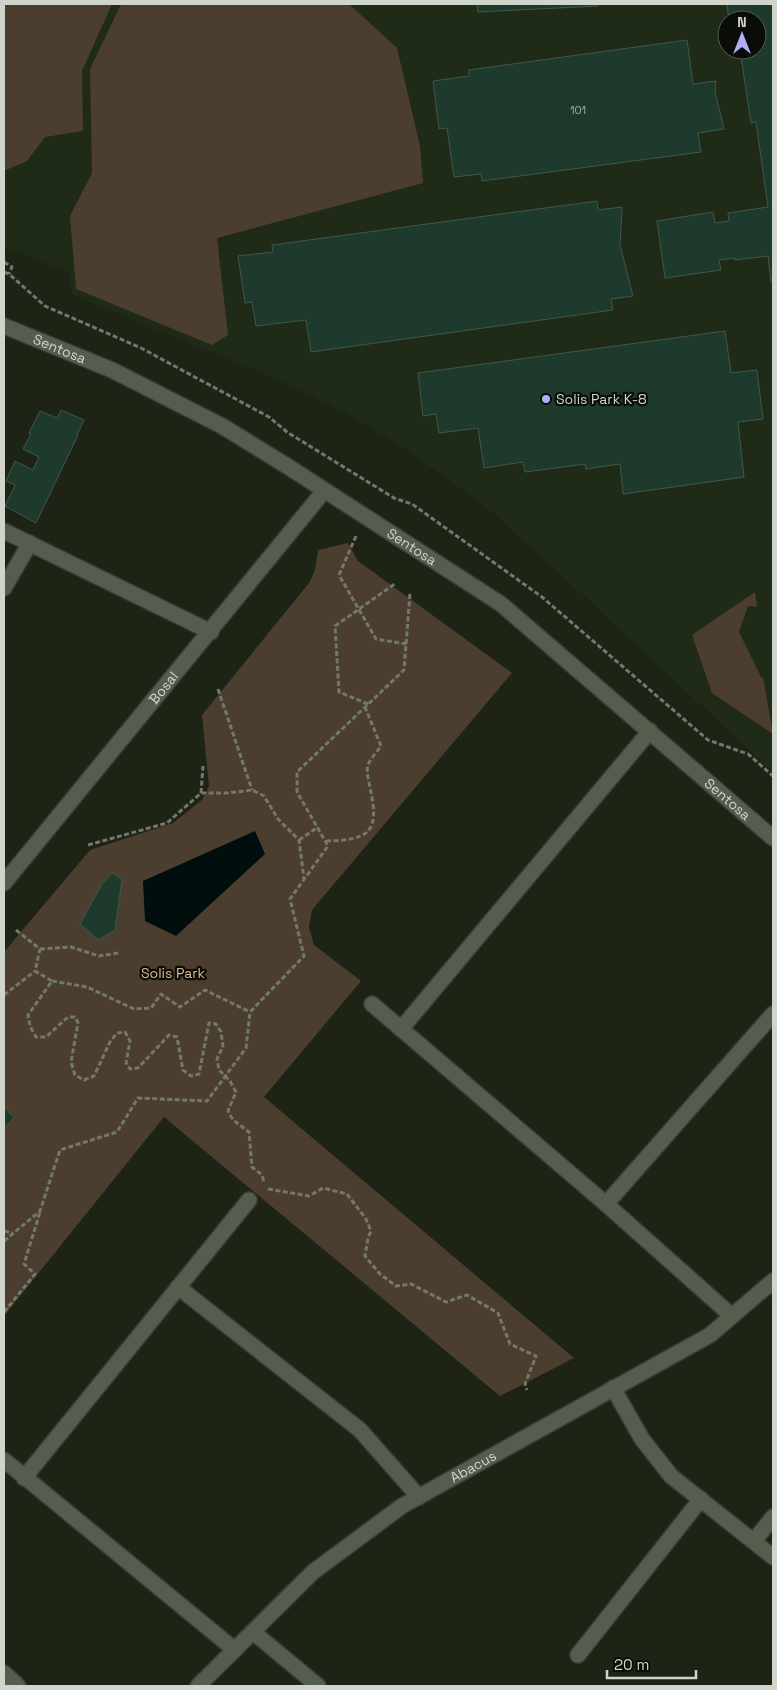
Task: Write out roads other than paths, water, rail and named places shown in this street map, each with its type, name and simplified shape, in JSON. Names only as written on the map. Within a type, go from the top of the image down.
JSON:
[{"type":"street","name":"Sentosa","points":[[4,326],[112,370],[222,426],[501,604],[773,838]]},
{"type":"street","name":"Bosal","points":[[4,883],[211,632],[324,491]]},
{"type":"street","points":[[4,532],[211,632]]},
{"type":"street","points":[[4,588],[30,543]]},
{"type":"street","points":[[401,1029],[650,731]]},
{"type":"street","points":[[372,1004],[606,1204],[732,1316]]},
{"type":"street","points":[[606,1204],[773,1014]]},
{"type":"street","points":[[24,1478],[249,1200]]},
{"type":"street","name":"Abacus","points":[[198,1686],[313,1572],[402,1506],[710,1335],[773,1281]]},
{"type":"street","points":[[178,1288],[360,1430],[419,1497]]},
{"type":"street","points":[[613,1388],[642,1440],[671,1476],[773,1557]]},
{"type":"street","points":[[4,1460],[235,1650]]},
{"type":"street","points":[[578,1655],[701,1500]]},
{"type":"street","points":[[754,1541],[773,1517]]},
{"type":"street","points":[[253,1632],[318,1686]]},
{"type":"street","points":[[4,1673],[18,1686]]},
{"type":"place","name":"Solis Park K-8","points":[[546,399]]},
{"type":"park label","name":"Solis Park","points":[[173,973]]}]
